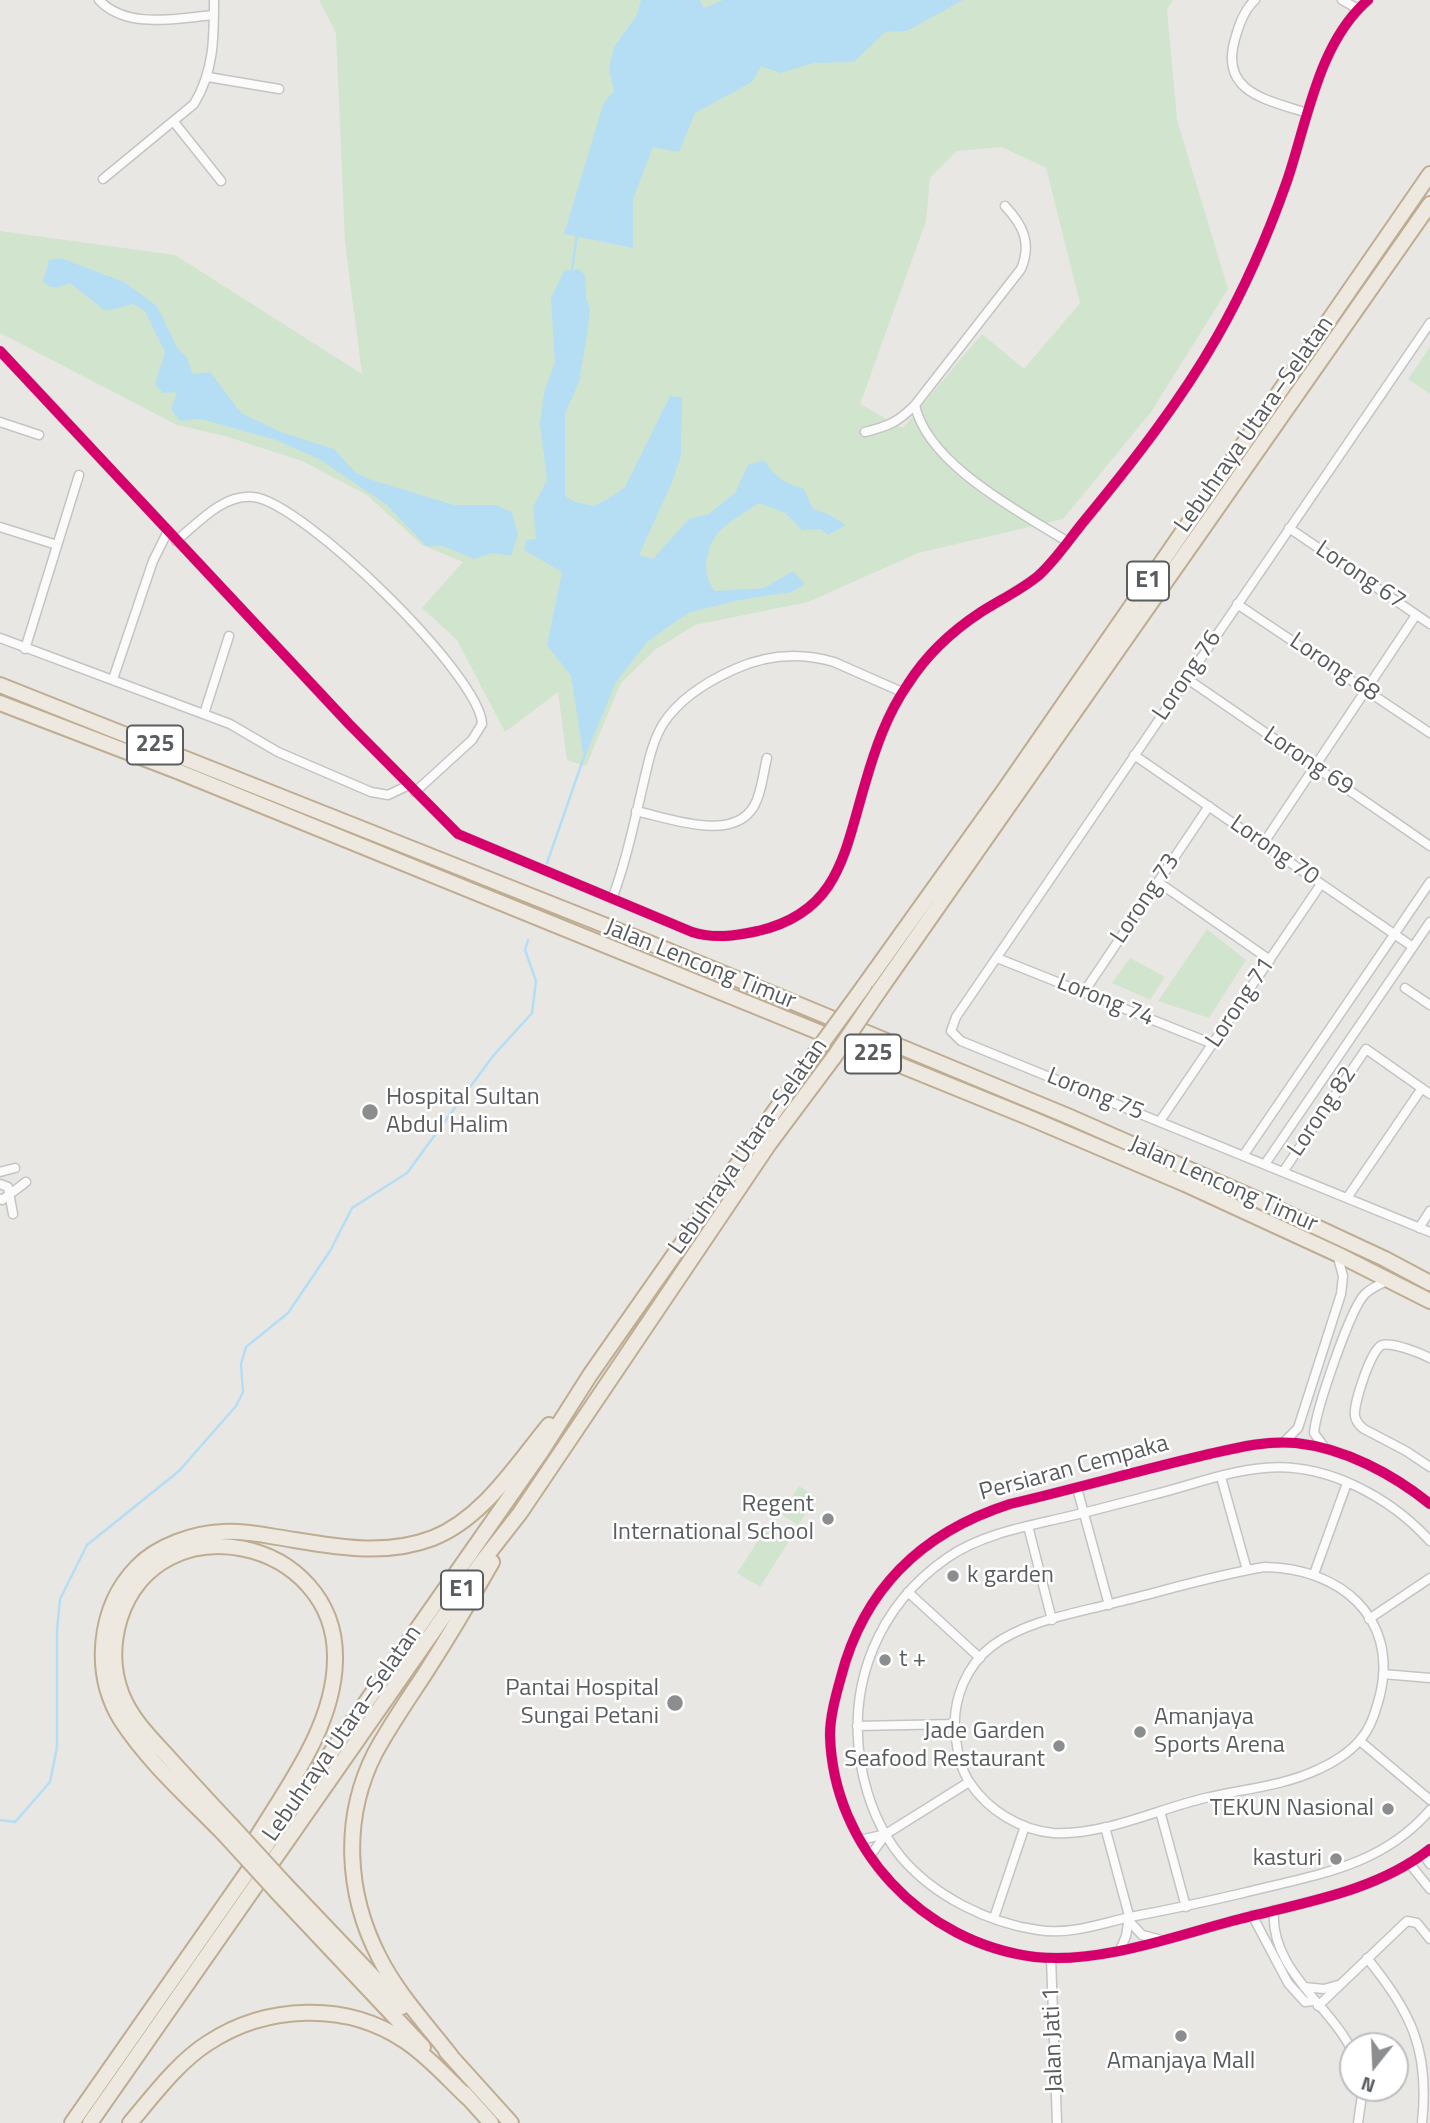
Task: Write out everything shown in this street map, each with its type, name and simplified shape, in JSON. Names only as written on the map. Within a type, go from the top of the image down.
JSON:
[{"type":"highway","name":"Lebuhraya Utara–Selatan","points":[[72,2123],[541,1452],[590,1375],[821,1045],[1005,789],[1430,174]]},
{"type":"highway","name":"Lebuhraya Utara–Selatan","points":[[90,2123],[481,1563],[520,1513],[769,1144],[834,1057],[1430,204]]},
{"type":"highway","name":"Jalan Lencong Timur","points":[[0,685],[662,948],[1070,1117],[1276,1208],[1430,1283]]},
{"type":"highway","name":"Jalan Lencong Timur","points":[[0,703],[177,771],[1042,1123],[1185,1184],[1430,1301]]},
{"type":"highway","points":[[227,1830],[154,1761],[114,1706],[103,1662],[104,1636],[110,1609],[127,1579],[137,1567],[154,1555],[178,1542],[207,1534],[250,1533],[381,1550],[434,1538],[466,1518],[500,1484],[590,1375]]},
{"type":"highway","points":[[451,2056],[397,1987],[370,1938],[356,1898],[352,1830],[359,1794],[374,1755],[443,1646],[520,1513]]},
{"type":"highway","points":[[189,1954],[314,1738],[328,1699],[335,1659],[330,1623],[317,1596],[301,1577],[289,1567],[262,1553],[234,1546],[205,1546],[162,1563],[141,1582],[122,1612],[114,1650],[118,1682],[133,1716],[227,1830],[281,1888],[491,2123]]},
{"type":"highway","points":[[281,1888],[451,2056],[511,2123]]},
{"type":"highway","points":[[130,2123],[207,2043],[262,2018],[299,2013],[345,2017],[395,2035],[420,2053],[468,2098]]},
{"type":"street","points":[[99,0],[119,14],[138,19],[214,15]]},
{"type":"street","points":[[103,179],[194,104],[208,77],[213,46],[214,0]]},
{"type":"street","points":[[1255,0],[1247,8],[1234,42],[1231,58],[1237,79],[1249,92],[1262,99],[1307,113]]},
{"type":"street","points":[[1342,0],[1358,9]]},
{"type":"street","points":[[0,351],[176,541],[458,834],[706,936],[722,938],[756,931],[794,919],[817,901],[840,866],[874,753],[887,720],[916,671],[949,635],[1038,576],[1124,471],[1216,340],[1264,241],[1329,56],[1358,9],[1368,0]]},
{"type":"street","points":[[208,77],[279,89]]},
{"type":"street","points":[[174,122],[220,181]]},
{"type":"street","points":[[865,432],[888,427],[900,420],[915,405],[1021,269],[1027,245],[1024,231],[1005,206]]},
{"type":"street","name":"Lorong 76","points":[[951,1031],[956,1017],[1430,323]]},
{"type":"street","points":[[915,405],[921,425],[947,457],[1001,499],[1068,542]]},
{"type":"street","points":[[0,422],[38,435]]},
{"type":"street","points":[[25,649],[79,475]]},
{"type":"street","points":[[0,638],[204,714],[239,729],[278,752],[371,792],[388,795],[412,788],[472,740],[482,724],[479,708],[441,652],[351,561],[291,514],[267,500],[248,496],[228,502],[210,512],[176,541]]},
{"type":"street","points":[[0,527],[57,545]]},
{"type":"street","name":"Lorong 67","points":[[1289,528],[1430,624]]},
{"type":"street","points":[[113,679],[153,561],[168,531]]},
{"type":"street","name":"Lorong 68","points":[[1237,604],[1430,733]]},
{"type":"street","points":[[1263,844],[1416,615]]},
{"type":"street","points":[[204,714],[229,636]]},
{"type":"street","points":[[612,899],[630,844],[653,744],[664,722],[697,690],[731,671],[769,657],[822,659],[902,692]]},
{"type":"street","name":"Lorong 69","points":[[1186,678],[1430,846]]},
{"type":"street","name":"Lorong 70","points":[[1134,755],[1413,947]]},
{"type":"street","points":[[636,811],[710,827],[730,826],[754,807],[767,758]]},
{"type":"street","name":"Lorong 73","points":[[1084,992],[1209,806]]},
{"type":"street","points":[[1158,882],[1270,960]]},
{"type":"street","points":[[1243,1156],[1430,882]]},
{"type":"street","name":"Lorong 71","points":[[1160,1121],[1321,884]]},
{"type":"street","points":[[1265,1164],[1430,922]]},
{"type":"street","name":"Lorong 74","points":[[997,958],[1213,1044]]},
{"type":"street","points":[[1405,988],[1430,1005]]},
{"type":"street","name":"Lorong 75","points":[[951,1031],[961,1041],[1430,1233]]},
{"type":"street","name":"Lorong 82","points":[[1283,1172],[1366,1049],[1426,1091]]},
{"type":"street","points":[[1347,1198],[1426,1091]]},
{"type":"street","points":[[0,1172],[15,1168]]},
{"type":"street","points":[[0,1199],[26,1181]]},
{"type":"street","points":[[0,1184],[8,1187],[13,1214]]},
{"type":"street","points":[[1419,1228],[1430,1211]]},
{"type":"street","points":[[1283,1443],[1298,1428],[1341,1294],[1343,1276],[1336,1254]]},
{"type":"street","points":[[1325,1449],[1314,1433],[1329,1376],[1360,1300],[1372,1289],[1389,1280]]},
{"type":"street","points":[[1430,1358],[1389,1344],[1378,1348],[1372,1357],[1355,1416],[1364,1429],[1430,1467]]},
{"type":"street","name":"Persiaran Cempaka","points":[[1427,1851],[1409,1863],[1351,1890],[1161,1940],[1119,1950],[1051,1958],[1016,1953],[955,1932],[934,1920],[907,1900],[881,1873],[860,1840],[840,1793],[830,1733],[846,1657],[865,1614],[891,1579],[936,1537],[998,1508],[1243,1447],[1283,1443],[1325,1449],[1394,1478],[1430,1504]]},
{"type":"street","points":[[1430,1541],[1393,1506],[1347,1483],[1319,1473],[1288,1467],[1265,1468],[1221,1477],[1028,1526],[963,1548],[935,1567],[908,1592],[886,1620],[874,1643],[863,1675],[857,1726],[865,1785],[877,1819],[900,1856],[918,1874],[967,1907],[994,1918],[1039,1930],[1067,1931],[1186,1907],[1325,1873],[1364,1860],[1399,1840],[1430,1810]]},
{"type":"street","points":[[1221,1477],[1247,1570]]},
{"type":"street","points":[[1314,1574],[1347,1483]]},
{"type":"street","points":[[1077,1488],[1109,1605]]},
{"type":"street","points":[[1028,1526],[1052,1620]]},
{"type":"street","points":[[1283,1567],[1314,1574],[1341,1588],[1354,1599],[1369,1619],[1381,1649],[1383,1674],[1377,1707],[1360,1741],[1343,1755],[1320,1769],[1299,1777],[1072,1833],[1054,1833],[1025,1826],[993,1808],[969,1782],[958,1756],[955,1724],[964,1682],[980,1658],[1002,1639],[1052,1620],[1247,1570],[1283,1567]]},
{"type":"street","points":[[1369,1619],[1430,1578]]},
{"type":"street","points":[[908,1592],[980,1658]]},
{"type":"street","points":[[1383,1674],[1430,1678]]},
{"type":"street","points":[[857,1726],[955,1724]]},
{"type":"street","points":[[1360,1741],[1430,1800]]},
{"type":"street","points":[[870,1856],[886,1835],[969,1782]]},
{"type":"street","points":[[1160,1811],[1186,1907]]},
{"type":"street","points":[[994,1918],[1025,1826]]},
{"type":"street","points":[[1105,1826],[1129,1917],[1134,1927],[1142,1934],[1161,1940]]},
{"type":"street","points":[[860,1840],[886,1835]]},
{"type":"street","points":[[1427,1851],[1430,1864]]},
{"type":"street","points":[[1409,1863],[1430,1889]]},
{"type":"street","points":[[1275,1910],[1274,1931],[1277,1941],[1304,1987],[1340,2032]]},
{"type":"street","points":[[1252,1915],[1288,1983],[1305,2002],[1316,2003],[1341,1984],[1410,1920],[1417,1923],[1430,1939]]},
{"type":"street","points":[[1119,1950],[1126,1936],[1129,1917]]},
{"type":"street","name":"Jalan Jati 1","points":[[1051,1958],[1057,2123]]},
{"type":"street","points":[[1367,1958],[1406,2009],[1421,2044],[1426,2073],[1422,2123]]},
{"type":"street","points":[[1304,1987],[1324,1989],[1341,1984]]},
{"type":"street","points":[[1358,2123],[1361,2102]]},
{"type":"green space","points":[[319,0],[1173,0],[1167,9],[1177,120],[1228,289],[1151,412],[1063,519],[918,553],[808,602],[695,625],[656,649],[621,683],[586,766],[567,760],[558,692],[505,732],[457,640],[422,608],[463,562],[422,545],[367,495],[302,461],[225,436],[177,425],[0,333],[0,231],[175,255],[362,374],[345,242],[336,33]],"holes":[[[1002,147],[1046,168],[1080,303],[1024,369],[982,334],[903,428],[860,404],[926,221],[930,178],[957,151]]]},
{"type":"green space","points":[[1430,347],[1430,394],[1408,379]]},
{"type":"green space","points":[[1207,929],[1246,960],[1209,1018],[1158,1001]]},
{"type":"green space","points":[[1130,958],[1165,977],[1150,1000],[1112,983]]},
{"type":"green space","points":[[799,1486],[817,1498],[798,1525],[781,1514]]},
{"type":"green space","points":[[767,1527],[789,1541],[760,1587],[737,1573]]},
{"type":"water","points":[[641,0],[700,0],[704,8],[723,0],[963,0],[907,31],[885,32],[854,62],[814,63],[780,73],[761,66],[752,82],[695,113],[679,152],[653,147],[633,199],[633,248],[564,234],[604,102],[614,91],[609,69],[614,47],[637,15]]},
{"type":"water","points":[[61,258],[124,282],[157,306],[178,349],[188,359],[192,374],[210,372],[241,413],[281,432],[334,449],[356,473],[372,480],[454,505],[496,505],[512,512],[518,535],[511,556],[492,553],[474,559],[443,546],[426,546],[387,505],[319,459],[276,440],[201,419],[180,421],[171,409],[177,392],[163,393],[155,384],[165,352],[145,311],[133,304],[104,310],[70,283],[56,287],[47,285],[43,282],[49,260]]},
{"type":"water","points":[[579,269],[585,275],[590,310],[579,382],[565,414],[565,496],[575,502],[594,506],[625,487],[670,396],[682,397],[681,455],[673,480],[639,555],[653,559],[689,519],[709,514],[735,493],[748,465],[764,460],[781,479],[804,489],[813,509],[846,525],[828,535],[821,529],[802,530],[785,513],[759,503],[722,529],[710,547],[706,562],[708,577],[715,591],[764,588],[793,571],[805,584],[792,592],[739,600],[688,613],[647,642],[616,682],[584,759],[571,676],[547,645],[562,572],[524,550],[526,540],[536,539],[533,507],[547,480],[540,424],[544,392],[555,362],[551,298],[564,271]]},
{"type":"waterway","points":[[572,270],[577,235]]},
{"type":"waterway","points":[[547,863],[584,757]]},
{"type":"waterway","points":[[0,1820],[15,1822],[50,1782],[57,1747],[57,1630],[60,1599],[87,1545],[179,1471],[236,1406],[243,1392],[241,1364],[246,1347],[288,1313],[330,1251],[352,1208],[407,1173],[493,1056],[532,1013],[536,981],[525,950],[528,940]]},
{"type":"cycle path","points":[[0,351],[349,724],[458,834],[692,932],[725,936],[758,931],[785,922],[806,910],[822,895],[834,877],[851,834],[882,732],[915,673],[960,627],[1025,586],[1045,570],[1138,454],[1203,361],[1264,241],[1287,181],[1326,61],[1337,38],[1368,0]]},
{"type":"cycle path","points":[[1430,1504],[1367,1464],[1332,1450],[1284,1442],[1248,1446],[1177,1462],[1010,1504],[950,1530],[924,1548],[882,1591],[865,1616],[851,1645],[835,1698],[830,1735],[835,1776],[848,1815],[867,1851],[892,1883],[922,1910],[956,1932],[994,1948],[1035,1957],[1084,1957],[1135,1948],[1335,1895],[1385,1876],[1430,1849]]},
{"type":"place","name":"Hospital Sultan Abdul Halim","points":[[370,1112]]},
{"type":"place","name":"Regent International School","points":[[828,1519]]},
{"type":"place","name":"k garden","points":[[953,1576]]},
{"type":"place","name":"t +","points":[[885,1660]]},
{"type":"place","name":"Pantai Hospital Sungai Petani","points":[[675,1703]]},
{"type":"place","name":"Amanjaya Sports Arena","points":[[1140,1732]]},
{"type":"place","name":"Jade Garden Seafood Restaurant","points":[[1059,1746]]},
{"type":"place","name":"TEKUN Nasional","points":[[1388,1809]]},
{"type":"place","name":"kasturi","points":[[1336,1859]]},
{"type":"place","name":"Amanjaya Mall","points":[[1181,2036]]}]
